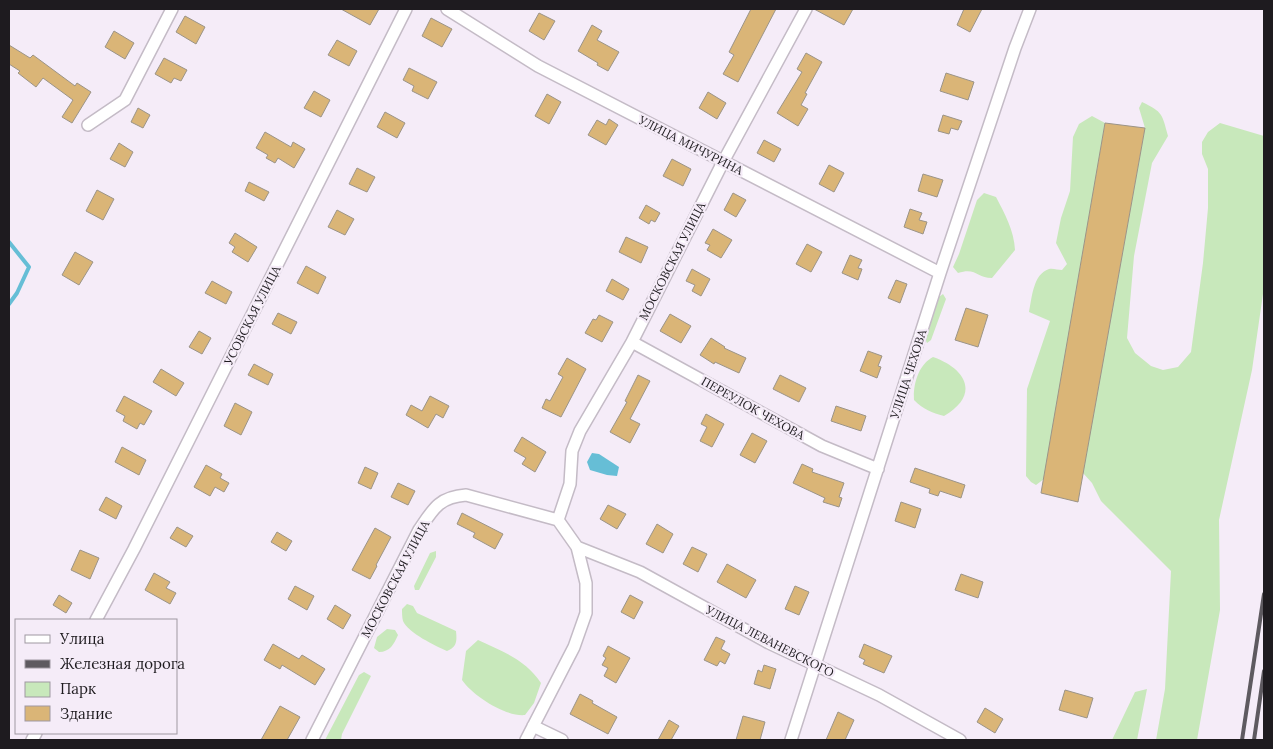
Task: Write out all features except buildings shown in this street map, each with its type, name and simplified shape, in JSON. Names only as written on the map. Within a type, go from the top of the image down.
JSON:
[{"type":"street","points":[[88,125],[125,100],[172,9]]},
{"type":"street","name":"УСОВСКАЯ УЛИЦА","points":[[97,619],[134,549],[406,9]]},
{"type":"street","name":"УЛИЦА МИЧУРИНА","points":[[447,9],[538,66],[940,273]]},
{"type":"street","name":"МОСКОВСКАЯ УЛИЦА","points":[[312,740],[419,530],[434,508],[450,497],[466,495],[558,520],[570,484],[572,452],[580,431],[632,342],[723,162],[806,9]]},
{"type":"street","name":"УЛИЦА ЧЕХОВА","points":[[791,740],[940,273],[1015,48],[1030,9]]},
{"type":"street","name":"ПЕРЕУЛОК ЧЕХОВА","points":[[632,342],[822,446],[878,469]]},
{"type":"street","points":[[526,740],[574,647],[586,613],[586,583],[577,547],[558,520]]},
{"type":"street","name":"УЛИЦА ЛЕВАНЕВСКОГО","points":[[577,547],[640,572],[769,643],[879,695],[960,740]]},
{"type":"street","points":[[533,726],[562,740]]},
{"type":"green space","points":[[1142,102],[1161,114],[1168,136],[1152,163],[1134,256],[1127,338],[1135,353],[1151,366],[1163,370],[1178,367],[1191,352],[1208,208],[1208,169],[1202,154],[1202,142],[1208,132],[1220,123],[1264,136],[1264,287],[1252,370],[1219,520],[1220,610],[1197,740],[1156,740],[1165,689],[1171,571],[1101,501],[1092,483],[1083,473],[1145,128],[1139,108]]},
{"type":"green space","points":[[1092,116],[1105,123],[1044,479],[1036,485],[1026,476],[1027,389],[1050,321],[1029,312],[1036,281],[1049,269],[1062,270],[1067,264],[1056,243],[1061,218],[1070,191],[1073,137],[1079,124]]},
{"type":"green space","points":[[984,193],[996,197],[1011,229],[1015,250],[992,278],[969,271],[958,273],[953,267],[977,200]]},
{"type":"green space","points":[[943,294],[946,299],[931,340],[927,343],[925,339],[939,297]]},
{"type":"green space","points":[[933,357],[954,368],[961,375],[965,383],[962,400],[944,416],[928,410],[914,400],[917,376],[924,365]]},
{"type":"green space","points":[[436,551],[436,557],[419,590],[415,590],[414,586],[430,553]]},
{"type":"green space","points":[[407,604],[413,606],[417,613],[456,631],[455,646],[447,651],[410,630],[402,618],[402,609]]},
{"type":"green space","points":[[387,629],[395,630],[398,635],[389,649],[379,652],[374,648],[377,637]]},
{"type":"green space","points":[[478,640],[505,652],[521,662],[541,683],[534,703],[525,715],[509,713],[490,704],[462,680],[466,651]]},
{"type":"green space","points":[[364,672],[371,676],[342,734],[341,740],[325,740],[359,675]]},
{"type":"green space","points":[[1147,689],[1137,740],[1112,740],[1135,692]]},
{"type":"water","points":[[592,453],[599,454],[619,467],[617,476],[590,470],[587,462]]},
{"type":"waterway","points":[[9,242],[29,267],[17,293],[9,304]]},
{"type":"railway","points":[[1242,740],[1264,594]]},
{"type":"railway","points":[[1254,740],[1264,671]]}]
